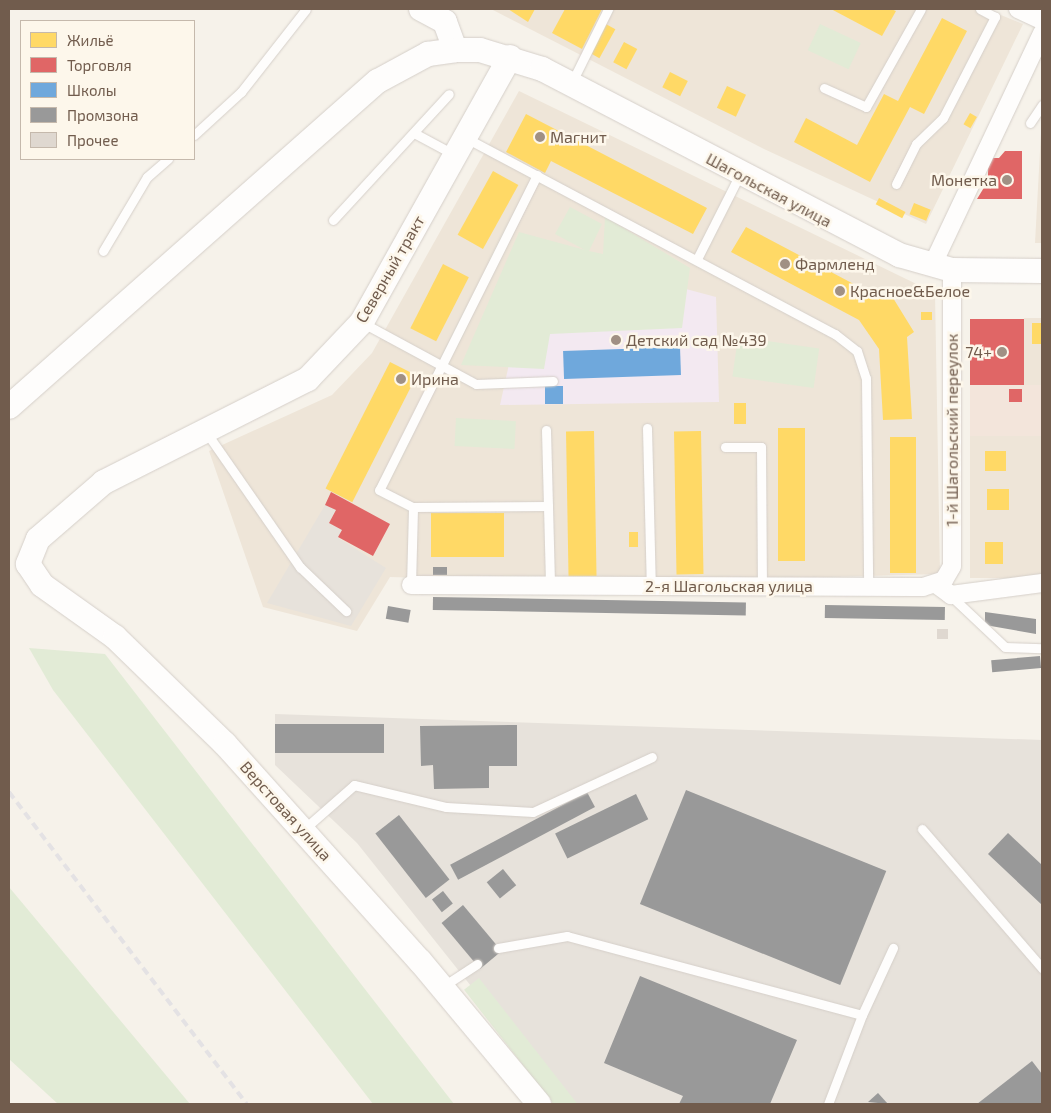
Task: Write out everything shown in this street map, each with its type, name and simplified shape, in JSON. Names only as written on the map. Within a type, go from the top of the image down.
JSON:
[{"type":"street","points":[[421,9],[446,22],[455,50]]},
{"type":"street","points":[[1018,9],[1042,20]]},
{"type":"street","points":[[942,268],[1041,41]]},
{"type":"street","name":"Шагольская улица","points":[[9,407],[378,81],[428,54],[455,50],[480,50],[510,57],[571,84],[841,228],[942,268],[1042,271]]},
{"type":"street","name":"Северный тракт","points":[[38,540],[104,482],[308,379],[362,322],[510,57]]},
{"type":"street","name":"1-й Шагольский переулок","points":[[936,584],[952,566],[942,268]]},
{"type":"street","name":"Верстовая улица","points":[[38,540],[28,564],[32,576],[115,637],[226,744],[442,988],[538,1104]]},
{"type":"street","points":[[936,584],[951,595],[1042,584]]},
{"type":"street","name":"2-я Шагольская улица","points":[[411,585],[651,587],[936,584]]},
{"type":"lane","points":[[195,134],[241,92],[306,9]]},
{"type":"lane","points":[[571,84],[608,9]]},
{"type":"lane","points":[[824,88],[866,107],[921,9]]},
{"type":"lane","points":[[896,184],[916,144],[943,118],[995,17],[980,9]]},
{"type":"lane","points":[[333,220],[449,94]]},
{"type":"lane","points":[[1030,123],[1042,106]]},
{"type":"lane","points":[[414,133],[460,146],[537,175],[698,259],[835,334],[856,351],[866,378],[868,586]]},
{"type":"lane","points":[[102,251],[147,177],[167,160]]},
{"type":"lane","points":[[698,259],[740,174]]},
{"type":"lane","points":[[537,175],[440,364],[379,490],[414,507],[548,506]]},
{"type":"lane","points":[[362,322],[476,384],[553,381]]},
{"type":"lane","points":[[647,428],[651,587]]},
{"type":"lane","points":[[204,430],[300,566],[346,612]]},
{"type":"lane","points":[[546,430],[550,586]]},
{"type":"lane","points":[[725,447],[761,447],[762,585]]},
{"type":"lane","points":[[411,585],[414,507]]},
{"type":"lane","points":[[951,595],[1004,647],[1042,648]]},
{"type":"lane","points":[[302,830],[354,785],[446,807],[532,812],[652,756]]},
{"type":"lane","points":[[922,829],[1042,968]]},
{"type":"lane","points":[[498,948],[566,936],[862,1015]]},
{"type":"lane","points":[[828,1104],[862,1015],[893,948]]},
{"type":"lane","points":[[442,988],[477,964]]},
{"type":"shaded area","points":[[491,9],[986,9],[1023,24],[926,224],[764,149]]},
{"type":"shaded area","points":[[519,91],[935,293],[940,574],[597,583],[390,577],[357,631],[263,607],[209,451],[332,395],[372,353]]},
{"type":"shaded area","points":[[1042,114],[1042,243],[1035,243]]},
{"type":"shaded area","name":"Детский сад №439","points":[[543,251],[716,297],[719,402],[500,405],[526,287]]},
{"type":"shaded area","points":[[1024,318],[1042,318],[1042,385],[1024,385]]},
{"type":"shaded area","points":[[970,319],[1024,319],[1024,385],[1042,385],[1042,436],[970,436]]},
{"type":"shaded area","points":[[970,436],[1042,436],[1042,578],[970,578]]},
{"type":"shaded area","points":[[325,505],[336,510],[329,523],[342,530],[338,538],[386,568],[351,626],[267,603]]},
{"type":"shaded area","points":[[275,714],[1042,740],[1042,1104],[565,1104],[357,843],[275,765]]},
{"type":"green space","points":[[820,24],[861,43],[849,69],[808,50]]},
{"type":"green space","points":[[570,207],[602,224],[589,251],[603,254],[605,217],[690,268],[682,328],[550,334],[544,369],[461,365],[519,232],[585,250],[555,234]]},
{"type":"green space","points":[[738,337],[819,348],[814,388],[732,377]]},
{"type":"green space","points":[[456,418],[516,421],[514,449],[455,446]]},
{"type":"green space","points":[[29,648],[105,654],[454,1104],[373,1104],[53,690]]},
{"type":"green space","points":[[9,887],[190,1104],[58,1104],[9,1059]]},
{"type":"green space","points":[[479,978],[577,1104],[553,1104],[464,990]]},
{"type":"building: Жильё","points":[[508,9],[535,9],[528,22]]},
{"type":"building: Жильё","points":[[565,9],[602,9],[582,49],[552,33]]},
{"type":"building: Жильё","points":[[831,9],[891,9],[896,11],[882,36]]},
{"type":"building: Жильё","points":[[942,18],[967,31],[924,114],[910,107],[870,182],[794,142],[806,118],[857,145],[884,94],[898,101]]},
{"type":"building: Жильё","points":[[604,23],[615,29],[599,58],[588,52]]},
{"type":"building: Жильё","points":[[624,42],[637,49],[626,69],[613,62]]},
{"type":"building: Жильё","points":[[670,72],[688,81],[680,96],[662,87]]},
{"type":"building: Жильё","points":[[727,86],[746,95],[736,117],[717,108]]},
{"type":"building: Жильё","points":[[970,113],[977,117],[970,128],[964,124]]},
{"type":"building: Жильё","points":[[526,114],[707,208],[693,234],[551,161],[545,173],[506,152]]},
{"type":"building: Жильё","points":[[493,171],[518,185],[483,249],[458,235]]},
{"type":"building: Жильё","points":[[879,198],[905,212],[902,218],[876,204]]},
{"type":"building: Жильё","points":[[914,203],[931,210],[926,221],[910,214]]},
{"type":"building: Жильё","points":[[746,227],[882,299],[890,293],[914,332],[907,337],[912,419],[883,420],[879,349],[859,320],[731,252]]},
{"type":"building: Жильё","points":[[443,264],[469,277],[436,341],[410,328]]},
{"type":"building: Жильё","points":[[921,312],[932,312],[932,320],[921,320]]},
{"type":"building: Жильё","points":[[1032,323],[1042,323],[1042,344],[1032,344]]},
{"type":"building: Жильё","points":[[390,362],[417,376],[352,502],[326,489]]},
{"type":"building: Жильё","points":[[734,403],[746,403],[746,424],[734,424]]},
{"type":"building: Жильё","points":[[778,428],[805,428],[805,561],[778,561]]},
{"type":"building: Жильё","points":[[566,431],[594,431],[597,576],[569,576]]},
{"type":"building: Жильё","points":[[674,431],[701,431],[703,574],[676,574]]},
{"type":"building: Жильё","points":[[890,437],[916,437],[916,573],[890,573]]},
{"type":"building: Жильё","points":[[985,451],[1006,451],[1006,471],[985,471]]},
{"type":"building: Жильё","points":[[987,489],[1009,489],[1009,510],[987,510]]},
{"type":"building: Жильё","points":[[431,513],[504,513],[504,557],[431,557]]},
{"type":"building: Жильё","points":[[629,532],[638,532],[638,547],[629,547]]},
{"type":"building: Жильё","points":[[985,542],[1003,542],[1003,564],[985,564]]},
{"type":"building: Торговля","points":[[1005,151],[1022,151],[1022,199],[977,199],[988,181],[988,158],[999,158]]},
{"type":"building: Торговля","points":[[970,319],[1024,319],[1024,385],[970,385]]},
{"type":"building: Торговля","points":[[1009,389],[1022,389],[1022,402],[1009,402]]},
{"type":"building: Торговля","points":[[331,492],[390,524],[373,556],[338,537],[342,530],[329,523],[336,510],[325,505]]},
{"type":"building: Школы","points":[[680,347],[681,375],[564,379],[563,351]]},
{"type":"building: Школы","points":[[545,386],[563,386],[563,404],[545,404]]},
{"type":"building: Промзона","points":[[433,567],[447,567],[447,575],[433,575]]},
{"type":"building: Промзона","points":[[433,597],[746,602],[746,615],[433,610]]},
{"type":"building: Промзона","points":[[825,605],[945,607],[945,620],[825,618]]},
{"type":"building: Промзона","points":[[388,606],[411,610],[408,623],[386,619]]},
{"type":"building: Промзона","points":[[985,612],[1036,619],[1036,634],[985,625]]},
{"type":"building: Промзона","points":[[1040,656],[1041,668],[992,672],[991,660]]},
{"type":"building: Промзона","points":[[275,724],[384,724],[384,753],[275,753]]},
{"type":"building: Промзона","points":[[517,725],[517,766],[489,766],[489,788],[434,789],[433,765],[421,766],[420,726]]},
{"type":"building: Промзона","points":[[686,790],[886,871],[840,985],[640,904]]},
{"type":"building: Промзона","points":[[587,792],[595,807],[458,880],[450,865]]},
{"type":"building: Промзона","points":[[636,794],[648,819],[567,859],[555,833]]},
{"type":"building: Промзона","points":[[399,815],[449,880],[426,898],[375,833]]},
{"type":"building: Промзона","points":[[1008,833],[1042,865],[1042,905],[988,854]]},
{"type":"building: Промзона","points":[[503,869],[516,885],[500,899],[487,882]]},
{"type":"building: Промзона","points":[[443,891],[453,904],[442,912],[432,900]]},
{"type":"building: Промзона","points":[[463,905],[502,951],[480,969],[442,923]]},
{"type":"building: Промзона","points":[[640,976],[797,1040],[770,1104],[679,1104],[683,1096],[604,1063]]},
{"type":"building: Промзона","points":[[1032,1061],[1042,1074],[1042,1104],[977,1104]]},
{"type":"building: Промзона","points":[[878,1093],[888,1104],[868,1102]]},
{"type":"building: Прочее","points":[[937,629],[948,629],[948,639],[937,639]]},
{"type":"railway","points":[[9,792],[247,1104]]},
{"type":"place","name":"Магнит","points":[[540,137]]},
{"type":"place","name":"Монетка","points":[[1007,180]]},
{"type":"place","name":"Фармленд","points":[[785,264]]},
{"type":"place","name":"Красное&Белое","points":[[840,291]]},
{"type":"place","name":"Детский сад №439","points":[[616,340]]},
{"type":"place","name":"74+","points":[[1002,352]]},
{"type":"place","name":"Ирина","points":[[401,379]]}]
